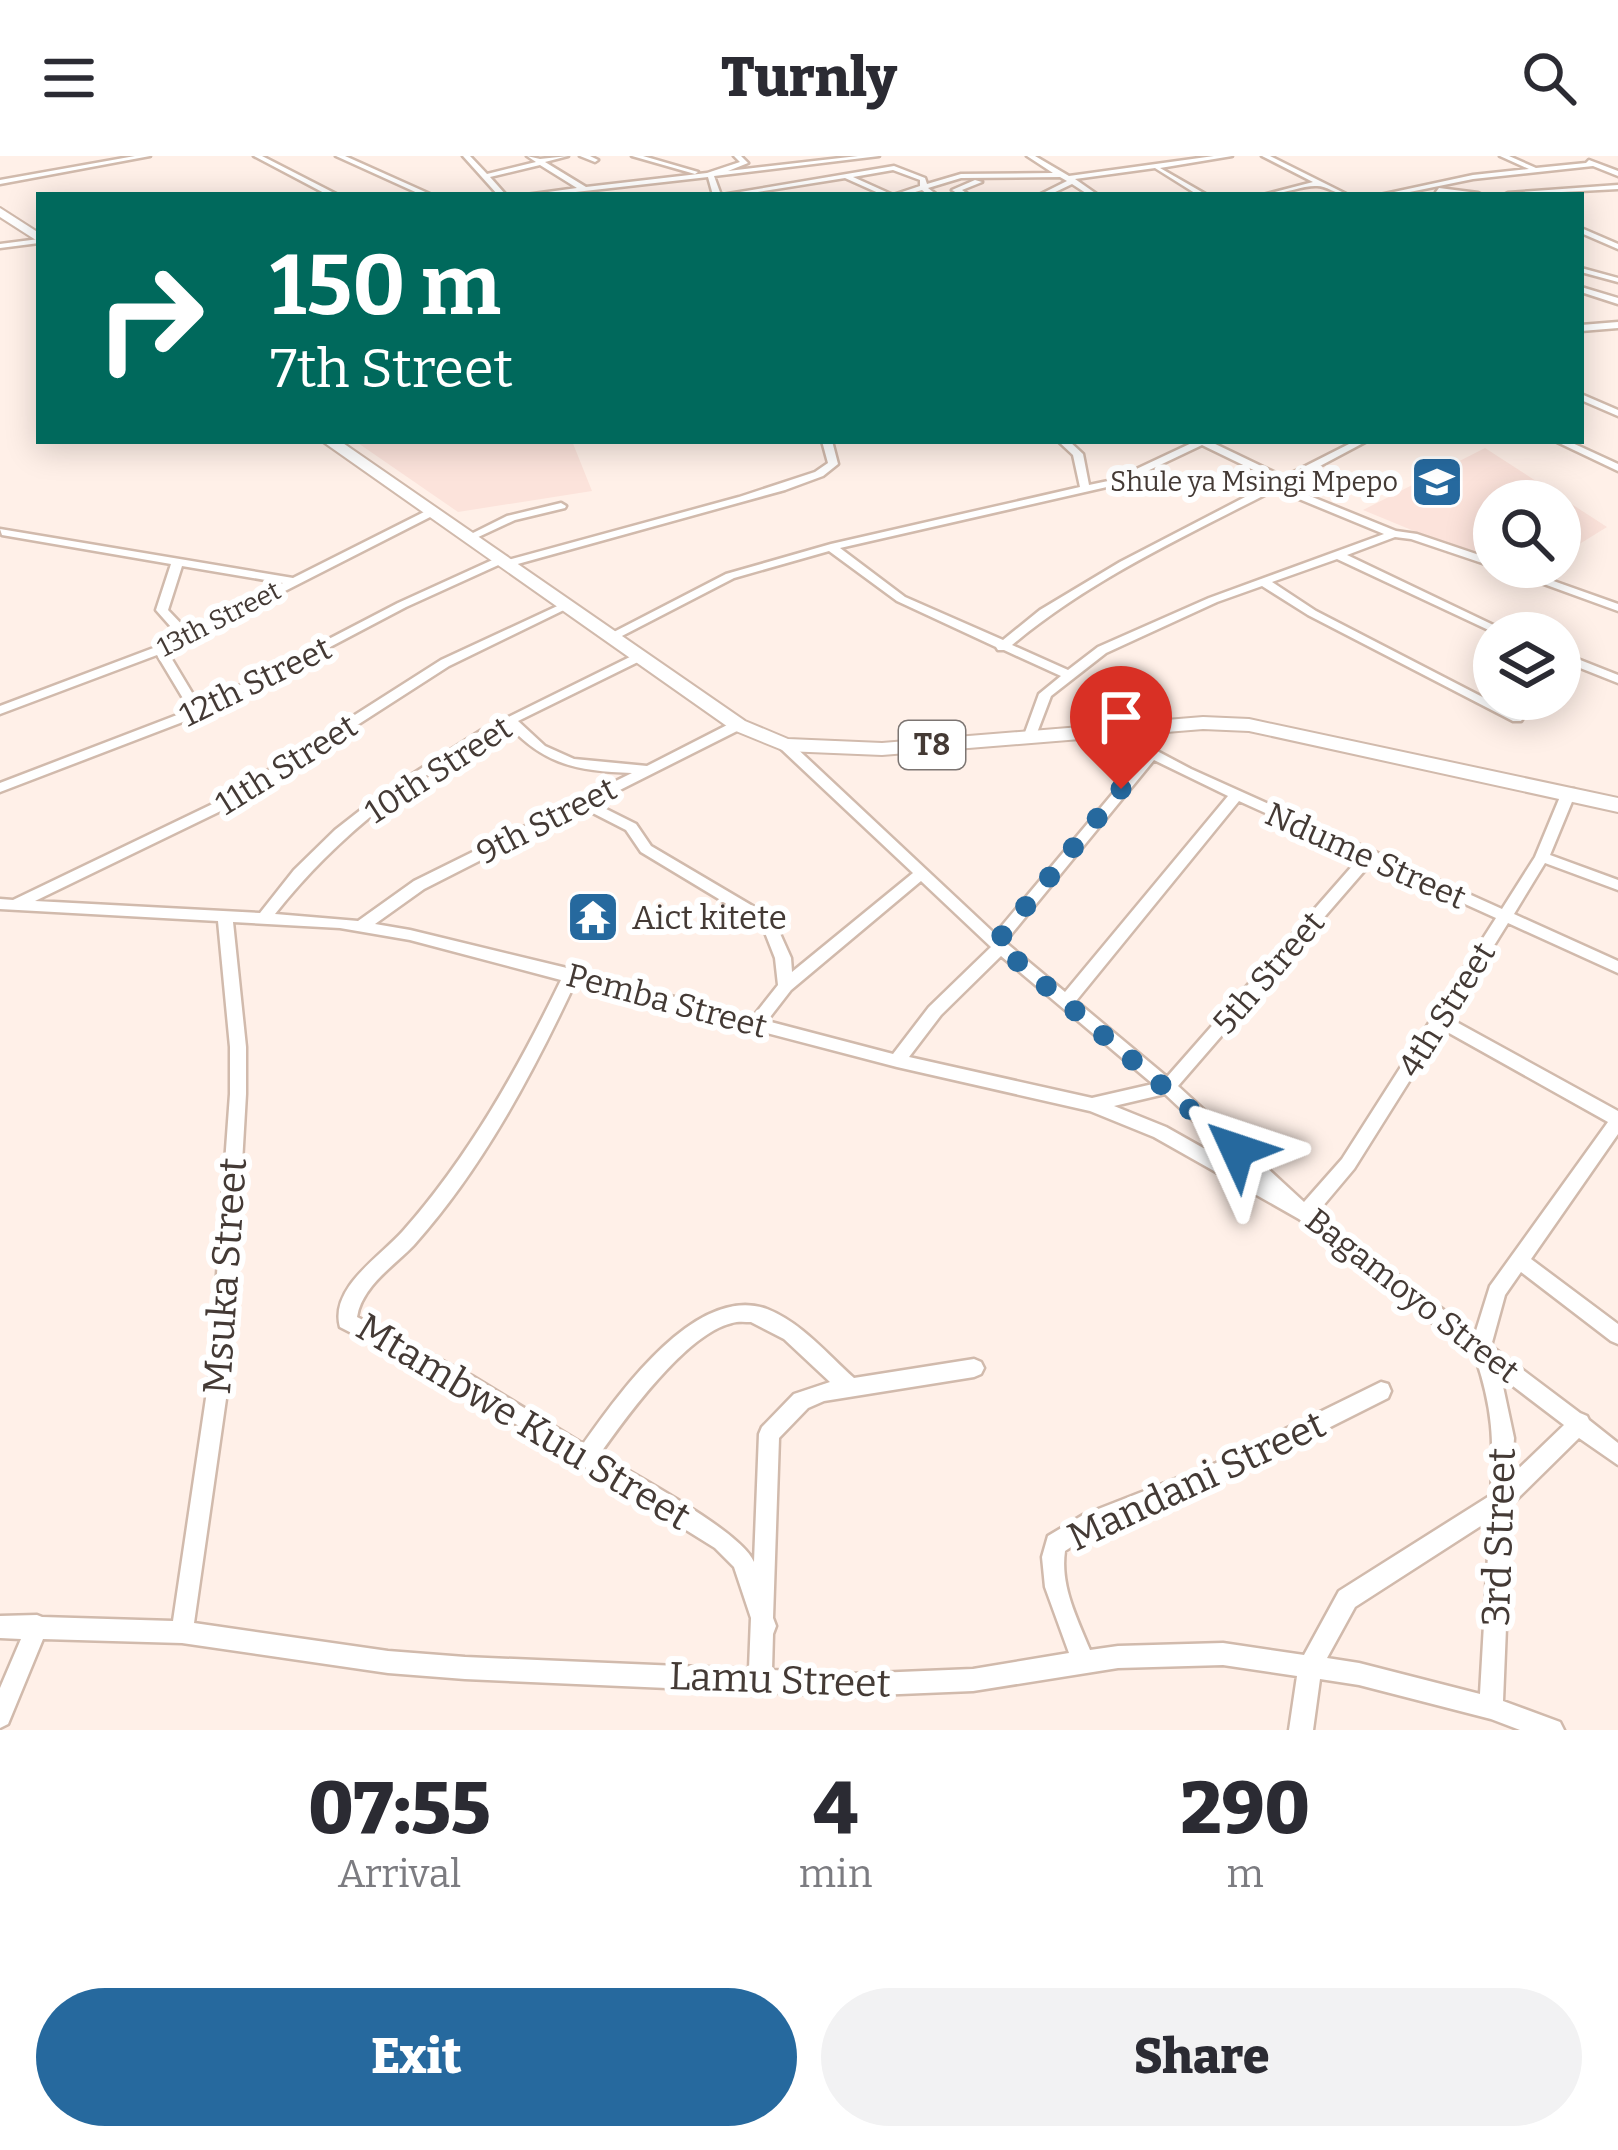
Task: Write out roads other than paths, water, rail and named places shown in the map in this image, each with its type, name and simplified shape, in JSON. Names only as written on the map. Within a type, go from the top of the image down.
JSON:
[{"type":"highway","points":[[4,218],[36,236]]},
{"type":"highway","name":"T8","points":[[334,444],[738,725],[785,745],[883,749],[1122,729],[1249,725],[1618,805]]},
{"type":"street","points":[[55,171],[74,156]]},
{"type":"street","points":[[91,156],[101,164]]},
{"type":"street","points":[[0,182],[147,156]]},
{"type":"street","points":[[257,156],[327,192]]},
{"type":"street","points":[[339,156],[421,192]]},
{"type":"street","points":[[468,158],[493,156]]},
{"type":"street","points":[[483,177],[565,156]]},
{"type":"street","points":[[583,156],[595,160]]},
{"type":"street","points":[[635,156],[688,171],[714,172],[745,163],[737,156]]},
{"type":"street","points":[[558,192],[876,156]]},
{"type":"street","points":[[1030,156],[1090,192]]},
{"type":"street","points":[[901,192],[961,176],[1069,178],[1229,156]]},
{"type":"street","points":[[1265,156],[1338,192]]},
{"type":"street","points":[[1503,156],[1536,169]]},
{"type":"street","points":[[1575,156],[1618,174]]},
{"type":"street","points":[[468,158],[499,192]]},
{"type":"street","points":[[537,160],[585,189]]},
{"type":"street","points":[[802,161],[885,192]]},
{"type":"street","points":[[802,161],[828,178]]},
{"type":"street","points":[[802,161],[805,176],[815,181]]},
{"type":"street","points":[[1398,192],[1594,164]]},
{"type":"street","points":[[1039,174],[1051,167]]},
{"type":"street","points":[[1156,167],[1199,192]]},
{"type":"street","points":[[770,192],[897,168],[931,192]]},
{"type":"street","points":[[714,172],[720,192]]},
{"type":"street","points":[[1048,192],[1069,178]]},
{"type":"street","points":[[960,192],[956,190],[978,182]]},
{"type":"street","points":[[1280,192],[1319,183]]},
{"type":"street","points":[[799,185],[811,192]]},
{"type":"street","points":[[1420,187],[1456,192]]},
{"type":"street","points":[[1549,192],[1618,187]]},
{"type":"street","points":[[599,188],[606,192]]},
{"type":"street","points":[[1584,231],[1618,247]]},
{"type":"street","points":[[0,246],[36,237]]},
{"type":"street","points":[[1584,270],[1618,280]]},
{"type":"street","points":[[1584,290],[1618,301]]},
{"type":"street","points":[[1584,328],[1618,325]]},
{"type":"street","points":[[1584,398],[1618,412]]},
{"type":"street","name":"12th Street","points":[[0,788],[196,712],[402,605],[507,561],[614,530],[686,518],[819,474],[833,464],[828,444]]},
{"type":"street","points":[[1066,444],[1078,454],[1085,488]]},
{"type":"street","points":[[614,635],[730,576],[831,547],[1131,476],[1196,444]]},
{"type":"street","points":[[1208,444],[1281,481],[1291,492],[1394,534],[1473,558]]},
{"type":"street","points":[[1003,647],[1057,604],[1356,444]]},
{"type":"street","points":[[1566,444],[1618,468]]},
{"type":"street","points":[[470,537],[511,518],[561,506]]},
{"type":"street","name":"13th Street","points":[[0,710],[160,650],[432,512]]},
{"type":"street","points":[[2,532],[295,581]]},
{"type":"street","points":[[1029,738],[1045,694],[1067,674],[1141,630],[1394,534]]},
{"type":"street","points":[[831,547],[901,599],[1067,674]]},
{"type":"street","points":[[1340,556],[1473,618]]},
{"type":"street","points":[[177,563],[162,610],[186,636]]},
{"type":"street","points":[[1262,581],[1312,613],[1473,695]]},
{"type":"street","points":[[1562,588],[1618,608]]},
{"type":"street","name":"11th Street","points":[[5,907],[228,802],[446,663],[566,605]]},
{"type":"street","points":[[160,650],[196,712]]},
{"type":"street","name":"10th Street","points":[[264,918],[296,874],[379,803],[511,721],[640,656]]},
{"type":"street","points":[[1581,664],[1618,679]]},
{"type":"street","points":[[511,721],[527,742],[556,758],[602,770],[647,769]]},
{"type":"street","name":"9th Street","points":[[361,926],[419,885],[738,725]]},
{"type":"street","name":"Ndume Street","points":[[1122,729],[1152,754],[1236,796],[1618,968]]},
{"type":"street","name":"Bagamoyo Street","points":[[785,745],[999,945],[1168,1087],[1306,1214],[1618,1455]]},
{"type":"street","points":[[897,1061],[935,1011],[999,945],[1152,754]]},
{"type":"street","name":"4th Street","points":[[1306,1214],[1348,1164],[1504,918],[1542,857],[1569,792]]},
{"type":"street","points":[[1065,1003],[1236,796]]},
{"type":"street","points":[[582,802],[632,827],[646,848],[768,922],[783,958],[786,986]]},
{"type":"street","name":"5th Street","points":[[1168,1087],[1369,856]]},
{"type":"street","points":[[1542,857],[1618,885]]},
{"type":"street","points":[[757,1023],[786,986],[922,873]]},
{"type":"street","name":"Pemba Street","points":[[5,907],[361,926],[571,975],[897,1061],[1091,1106],[1160,1132],[1306,1214]]},
{"type":"street","name":"Msuka Street","points":[[182,1632],[220,1371],[238,1094],[238,1047],[224,918]]},
{"type":"street","name":"Mtambwe Kuu Street","points":[[571,975],[523,1074],[488,1131],[345,1315],[354,1328],[465,1382],[732,1551],[752,1582],[765,1626]]},
{"type":"street","points":[[1439,1020],[1618,1120],[1497,1292],[1485,1318],[1481,1347]]},
{"type":"street","points":[[1091,1106],[1168,1087]]},
{"type":"street","points":[[1519,1260],[1618,1335]]},
{"type":"street","points":[[586,1456],[659,1367],[700,1329],[729,1313],[752,1313],[772,1322],[849,1386]]},
{"type":"street","name":"3rd Street","points":[[1481,1347],[1496,1387],[1504,1438],[1491,1708]]},
{"type":"street","name":"Mtambwe Kuu Street","points":[[760,1680],[765,1626],[765,1457],[770,1434],[801,1401],[849,1386],[974,1368]]},
{"type":"street","name":"Mandani Street","points":[[1084,1662],[1059,1595],[1052,1558],[1056,1544],[1090,1522],[1222,1471],[1381,1391]]},
{"type":"street","points":[[1301,1730],[1310,1667],[1337,1612],[1360,1587],[1503,1499],[1580,1423]]},
{"type":"street","points":[[0,1716],[37,1626]]},
{"type":"street","name":"Lamu Street","points":[[0,1627],[182,1632],[388,1662],[851,1685],[973,1680],[1084,1662],[1212,1653],[1310,1667],[1491,1708],[1552,1730]]},
{"type":"place","name":"Shule ya Msingi Mpepo","points":[[1437,482]]},
{"type":"place","name":"Aict kitete","points":[[593,917]]}]
